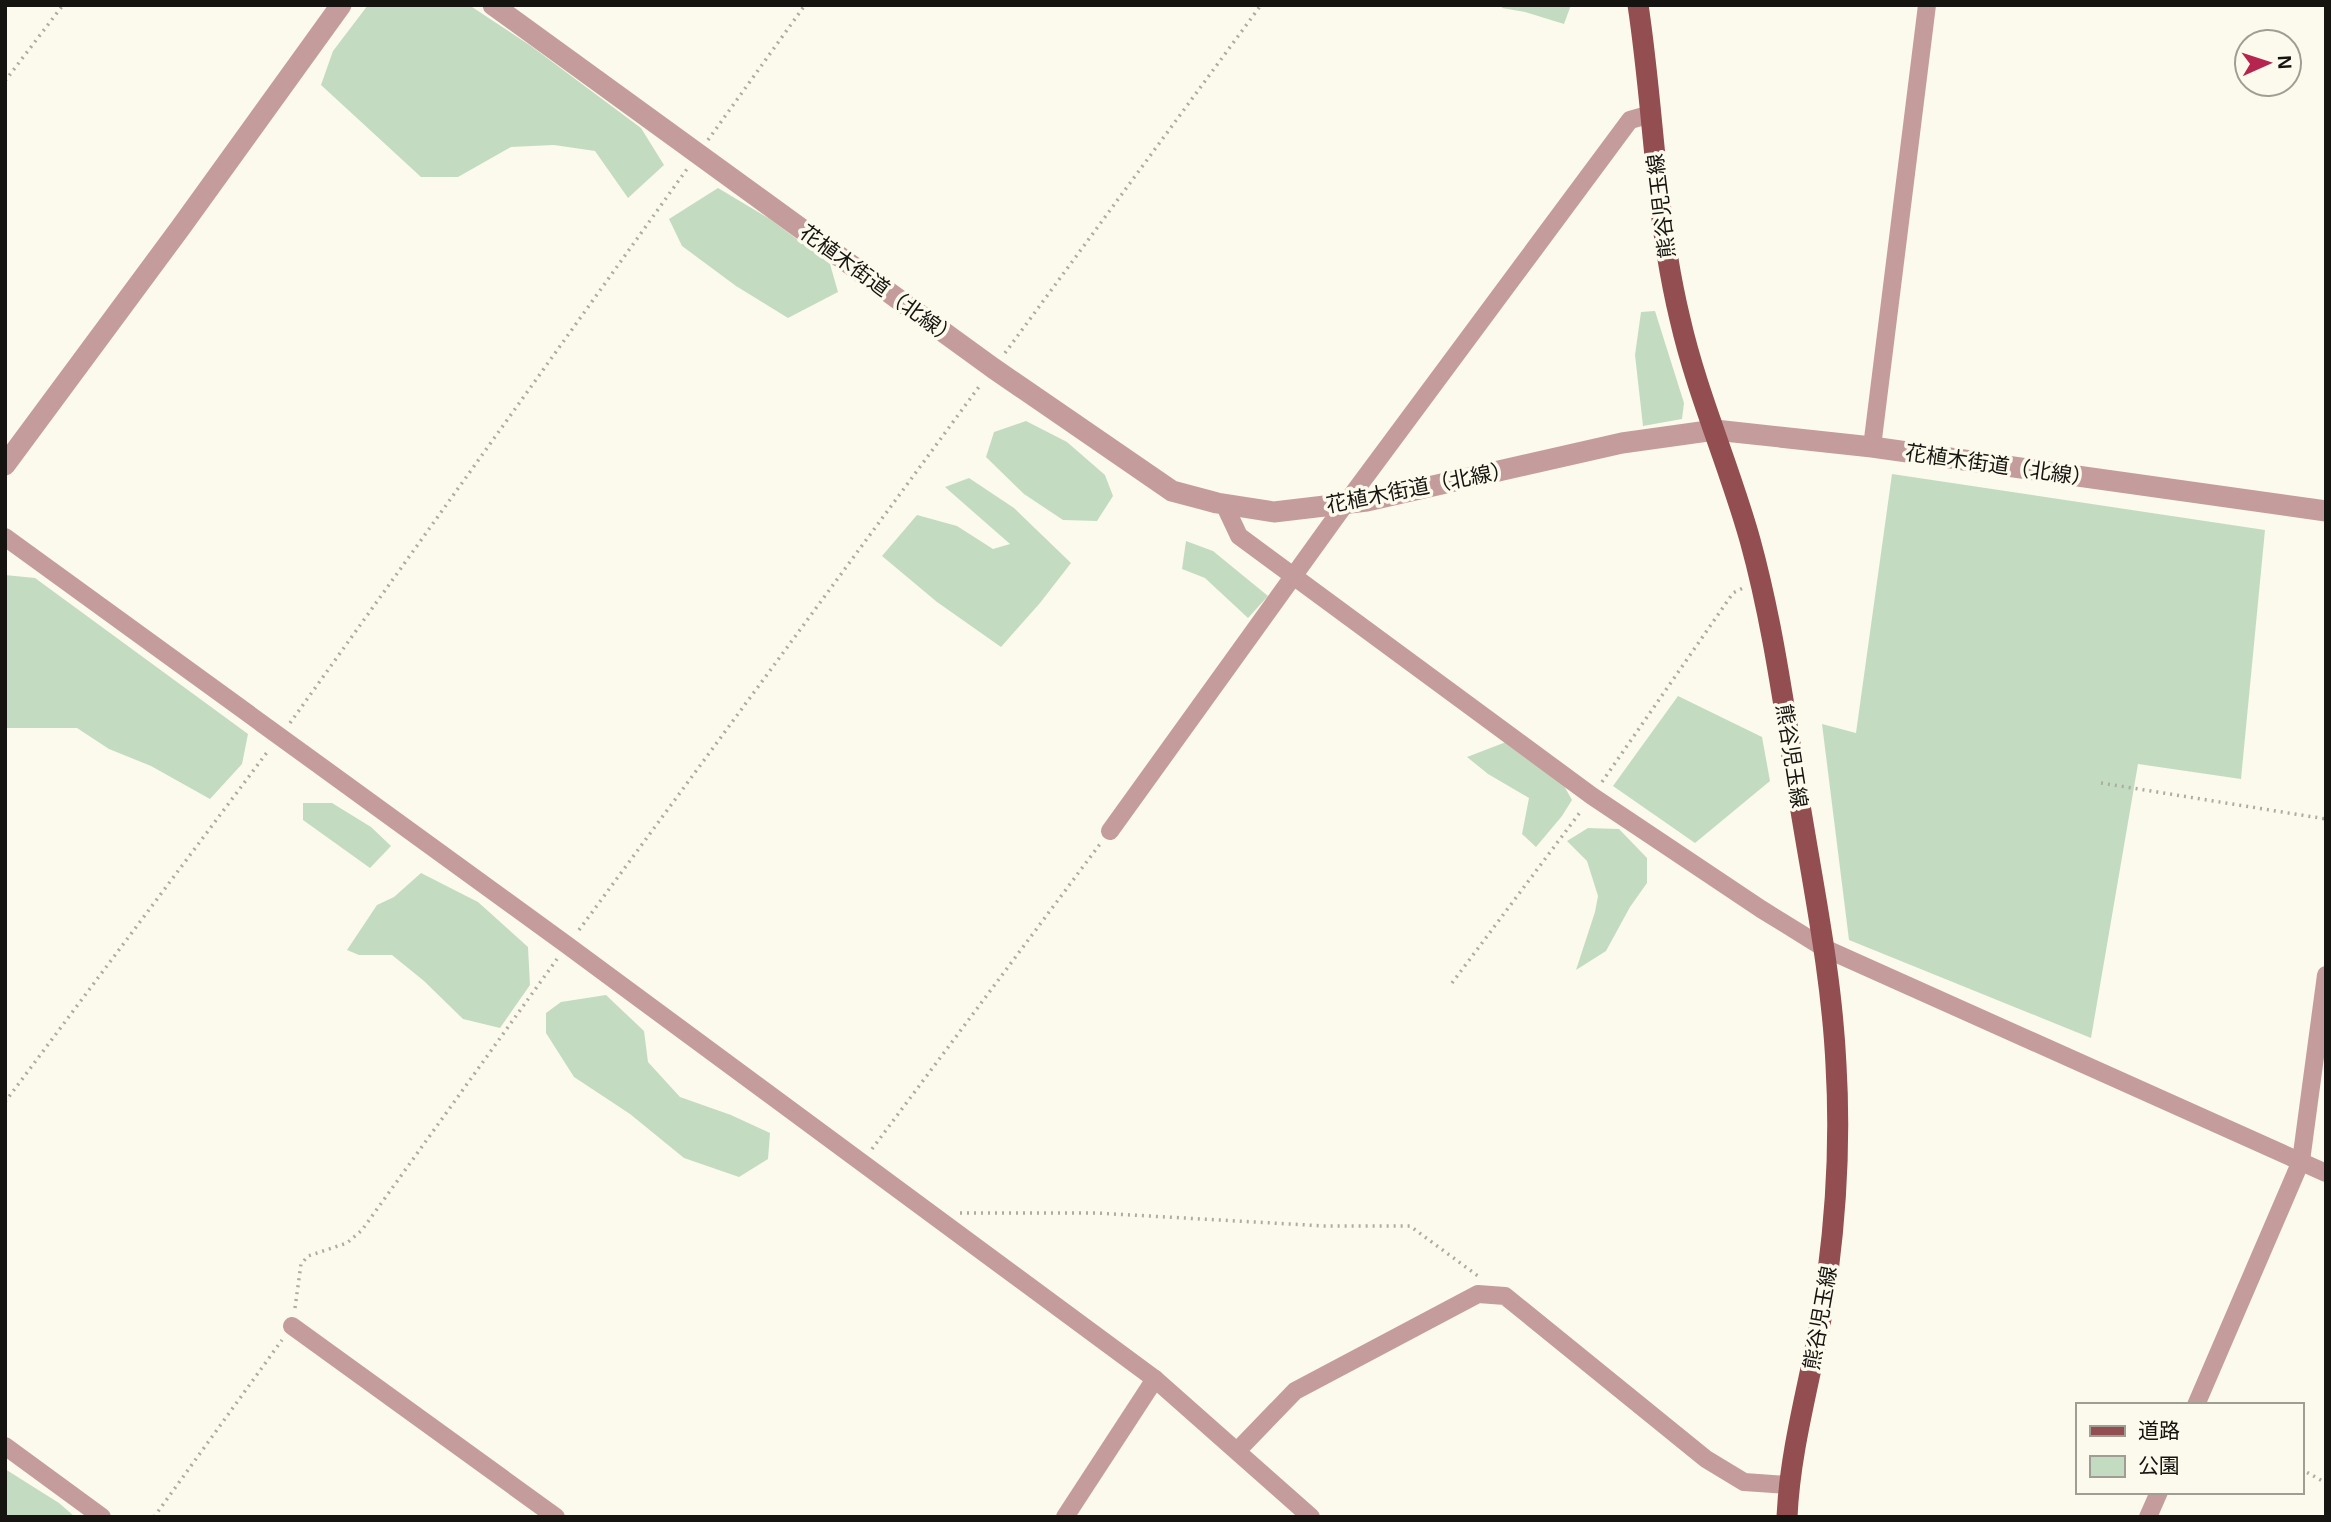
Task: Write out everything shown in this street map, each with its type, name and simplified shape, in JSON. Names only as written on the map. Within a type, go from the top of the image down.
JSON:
[{"type":"main road","name":"熊谷児玉線","points":[[1638,5],[1661,218],[1670,275],[1689,357],[1733,481],[1762,583],[1824,948],[1836,1061],[1836,1199],[1828,1276],[1789,1485],[1787,1517]]},
{"type":"street","points":[[5,465],[341,5]]},
{"type":"street","name":"花植木街道（北線）","points":[[493,5],[993,368],[1172,491],[1224,504],[1274,512],[1367,501],[1622,443],[1715,430],[1872,447],[2326,511]]},
{"type":"street","points":[[1872,447],[1927,5]]},
{"type":"street","points":[[1110,831],[1346,503],[1630,120],[1651,114]]},
{"type":"street","points":[[1224,504],[1239,536],[1592,796],[1824,948],[2326,1173]]},
{"type":"street","points":[[5,537],[567,945],[1156,1379],[1311,1517]]},
{"type":"street","points":[[2197,1403],[2301,1161],[2326,975]]},
{"type":"street","points":[[1238,1450],[1295,1391],[1478,1294],[1505,1296],[1706,1460],[1744,1482],[1789,1485]]},
{"type":"street","points":[[292,1326],[556,1517]]},
{"type":"street","points":[[1065,1517],[1156,1379]]},
{"type":"street","points":[[5,1446],[102,1517]]},
{"type":"street","points":[[2148,1517],[2158,1494]]},
{"type":"path","points":[[5,81],[63,5]]},
{"type":"path","points":[[5,1102],[280,736],[805,5]]},
{"type":"path","points":[[154,1517],[292,1326],[301,1264],[308,1256],[347,1243],[362,1230],[567,945],[1261,5]]},
{"type":"path","points":[[1452,983],[1592,796],[1733,593],[1762,583]]},
{"type":"path","points":[[2102,783],[2326,819]]},
{"type":"path","points":[[862,1163],[1110,831]]},
{"type":"path","points":[[930,1213],[1097,1213],[1325,1226],[1410,1226],[1505,1296]]},
{"type":"path","points":[[2303,1470],[2326,1483]]},
{"type":"green space","points":[[368,5],[469,5],[531,46],[641,128],[664,165],[628,198],[595,151],[554,145],[511,147],[458,177],[421,177],[321,85],[333,51]]},
{"type":"green space","points":[[1503,5],[1571,5],[1564,24],[1502,8]]},
{"type":"green space","points":[[718,188],[770,219],[830,264],[838,292],[788,318],[736,286],[682,246],[669,219]]},
{"type":"green space","points":[[1655,311],[1684,403],[1682,419],[1643,426],[1635,355],[1641,312]]},
{"type":"green space","points":[[1026,421],[1067,442],[1105,475],[1113,496],[1097,521],[1063,520],[1024,494],[986,457],[994,432]]},
{"type":"green space","points":[[1892,474],[2265,530],[2241,779],[2138,764],[2091,1038],[1849,940],[1822,724],[1856,733]]},
{"type":"green space","points":[[969,478],[1014,508],[1071,563],[1001,647],[937,602],[882,556],[917,515],[957,526],[993,549],[1010,544],[945,487]]},
{"type":"green space","points":[[1186,541],[1213,551],[1268,596],[1248,618],[1205,578],[1182,569]]},
{"type":"green space","points":[[5,575],[35,578],[248,734],[242,764],[210,799],[151,766],[109,749],[77,728],[5,728]]},
{"type":"green space","points":[[1678,696],[1762,737],[1770,781],[1695,843],[1613,786]]},
{"type":"green space","points":[[1506,742],[1563,784],[1572,800],[1536,847],[1522,834],[1529,798],[1488,774],[1467,757]]},
{"type":"green space","points":[[303,803],[332,803],[371,827],[391,846],[370,868],[303,820]]},
{"type":"green space","points":[[1588,828],[1619,829],[1647,858],[1647,883],[1630,907],[1606,951],[1576,970],[1598,896],[1587,861],[1567,841]]},
{"type":"green space","points":[[421,873],[478,902],[528,947],[530,985],[500,1028],[463,1019],[424,981],[392,955],[359,955],[347,950],[377,905],[394,897]]},
{"type":"green space","points":[[606,995],[644,1031],[648,1062],[680,1097],[731,1115],[770,1133],[768,1159],[739,1177],[684,1158],[630,1114],[574,1077],[546,1033],[546,1013],[561,1002]]},
{"type":"green space","points":[[5,1469],[59,1503],[75,1517],[5,1517]]}]
